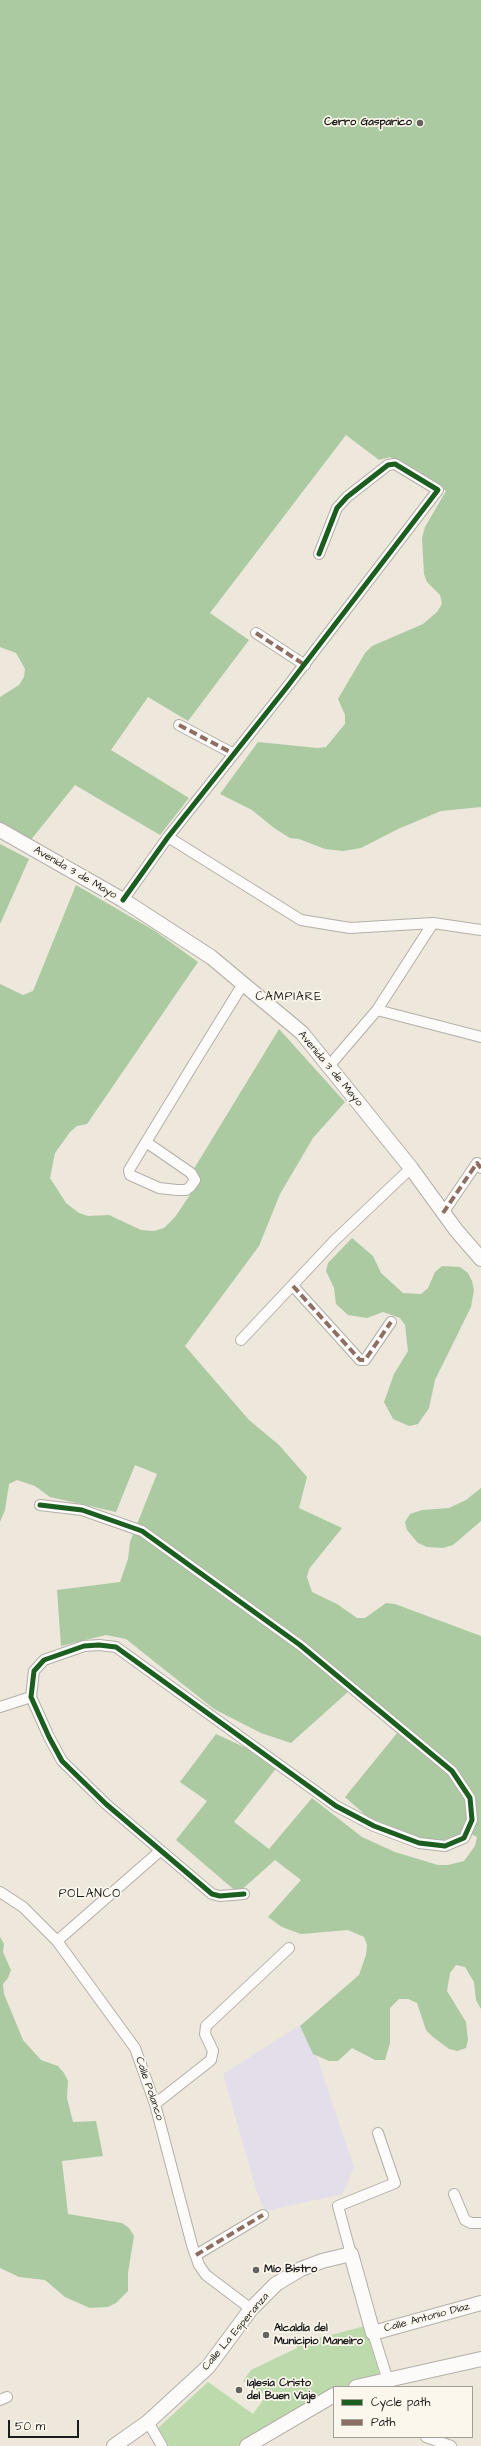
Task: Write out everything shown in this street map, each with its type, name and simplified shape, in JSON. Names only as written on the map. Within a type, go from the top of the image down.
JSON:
[{"type":"street","points":[[123,900],[168,837],[305,665],[438,490],[395,464],[388,466],[347,497],[337,508],[319,554]]},
{"type":"street","points":[[256,633],[305,665]]},
{"type":"street","points":[[179,725],[234,754]]},
{"type":"street","name":"Avenida 3 de Mayo","points":[[0,830],[123,900],[211,957],[302,1033],[412,1168],[443,1213],[481,1259]]},
{"type":"street","points":[[168,837],[301,920],[350,928],[433,923],[481,930]]},
{"type":"street","points":[[329,1066],[377,1010],[433,923]]},
{"type":"street","points":[[146,1142],[192,1173],[195,1180],[190,1187],[186,1190],[159,1188],[130,1175],[129,1170],[146,1142],[243,984]]},
{"type":"street","points":[[377,1010],[481,1037]]},
{"type":"street","points":[[443,1213],[477,1163],[481,1168]]},
{"type":"street","points":[[241,1340],[334,1241],[412,1168]]},
{"type":"street","points":[[293,1286],[360,1360],[365,1360],[391,1322]]},
{"type":"street","points":[[40,1505],[82,1510],[142,1531],[300,1645],[452,1771],[461,1782],[472,1803],[471,1825],[464,1838],[445,1846],[437,1846],[401,1837],[352,1816],[116,1646],[84,1646],[44,1660],[34,1671],[31,1697],[49,1737],[62,1761],[106,1804],[212,1894],[224,1896],[244,1894]]},
{"type":"street","points":[[0,1708],[31,1697]]},
{"type":"street","points":[[57,1941],[160,1851]]},
{"type":"street","name":"Calle Polanco","points":[[0,1892],[23,1907],[57,1941],[135,2048],[155,2104],[196,2255],[206,2275],[251,2309]]},
{"type":"street","points":[[155,2104],[211,2060],[213,2051],[205,2034],[206,2026],[289,1948]]},
{"type":"street","points":[[378,2133],[396,2183],[338,2206],[373,2332],[389,2383]]},
{"type":"street","points":[[454,2194],[465,2220],[481,2223]]},
{"type":"street","points":[[196,2255],[263,2215]]},
{"type":"street","name":"Calle La Esperanza","points":[[114,2446],[148,2422],[219,2355],[251,2309],[284,2278],[322,2261],[351,2254]]},
{"type":"street","name":"Calle Antonio Díaz","points":[[373,2332],[481,2303]]},
{"type":"street","points":[[364,2386],[389,2383],[481,2359]]},
{"type":"street","points":[[256,2444],[333,2396]]},
{"type":"street","points":[[148,2422],[162,2446]]},
{"type":"street","points":[[429,2438],[451,2446]]},
{"type":"shaded area","points":[[305,2022],[354,2167],[343,2194],[265,2211],[256,2189],[223,2074]]},
{"type":"green space","points":[[0,0],[481,0],[481,807],[441,811],[398,829],[361,848],[343,851],[325,849],[299,839],[290,838],[274,828],[252,810],[220,794],[258,742],[317,748],[326,747],[345,724],[345,715],[338,699],[365,653],[372,646],[423,624],[437,612],[442,604],[440,595],[427,582],[424,574],[422,538],[425,527],[446,491],[390,457],[379,460],[346,435],[210,613],[249,640],[188,721],[148,697],[111,750],[189,798],[160,835],[75,785],[30,841],[0,824],[0,697],[19,685],[24,677],[25,669],[16,653],[0,647]]},
{"type":"green space","points":[[0,844],[29,859],[0,924]]},
{"type":"green space","points":[[76,885],[155,931],[198,962],[87,1124],[77,1126],[70,1132],[55,1153],[50,1178],[66,1203],[79,1213],[88,1216],[109,1215],[141,1230],[154,1231],[164,1228],[175,1217],[200,1180],[192,1172],[279,1029],[345,1102],[313,1138],[280,1194],[259,1246],[185,1346],[249,1420],[279,1445],[307,1477],[299,1508],[342,1528],[309,1569],[307,1577],[312,1592],[337,1604],[357,1618],[365,1618],[386,1603],[395,1604],[481,1636],[481,2009],[476,2000],[474,1982],[465,1967],[456,1965],[450,1973],[447,1991],[466,2022],[468,2040],[466,2048],[457,2051],[449,2049],[426,2030],[417,2003],[408,1999],[399,1999],[390,2008],[390,2043],[385,2060],[375,2060],[352,2048],[338,2061],[329,2061],[313,2054],[300,2026],[359,1975],[366,1955],[367,1945],[364,1937],[348,1930],[301,1934],[282,1927],[268,1917],[301,1880],[275,1860],[238,1893],[176,1840],[207,1801],[180,1782],[216,1734],[259,1754],[278,1766],[234,1822],[269,1849],[312,1798],[362,1837],[395,1852],[438,1865],[448,1865],[464,1861],[475,1846],[477,1837],[468,1833],[433,1843],[372,1821],[345,1797],[398,1732],[349,1691],[291,1743],[261,1733],[214,1709],[126,1639],[106,1635],[61,1646],[57,1590],[120,1582],[128,1559],[130,1542],[157,1474],[135,1465],[116,1512],[50,1497],[35,1486],[17,1480],[9,1484],[5,1510],[0,1522],[0,984],[23,995],[33,991]]},
{"type":"green space","points":[[352,1238],[373,1256],[381,1273],[403,1293],[421,1294],[428,1288],[435,1272],[442,1266],[460,1267],[468,1273],[472,1281],[474,1290],[471,1307],[435,1380],[429,1408],[418,1424],[409,1426],[393,1419],[384,1402],[394,1374],[408,1351],[405,1325],[400,1318],[383,1312],[367,1318],[348,1315],[336,1304],[334,1288],[326,1271],[328,1263]]},
{"type":"green space","points":[[481,1488],[481,1521],[453,1545],[443,1548],[427,1547],[418,1543],[407,1530],[405,1522],[410,1514],[422,1510],[449,1508],[466,1500]]},
{"type":"green space","points":[[0,1937],[4,1944],[3,1952],[11,1970],[8,1978],[3,1984],[4,1994],[23,2040],[41,2060],[58,2066],[64,2073],[68,2081],[67,2098],[73,2122],[96,2121],[103,2156],[62,2161],[68,2214],[122,2223],[129,2228],[134,2236],[128,2273],[128,2291],[116,2303],[108,2307],[90,2308],[65,2297],[45,2280],[19,2277],[0,2268]]},
{"type":"green space","points":[[365,2326],[380,2376],[346,2386],[333,2386],[333,2391],[237,2446],[169,2446],[158,2428],[208,2382],[253,2414],[266,2396],[243,2381],[251,2370],[297,2348],[296,2344]]},
{"type":"marked path","points":[[256,633],[305,665]]},
{"type":"marked path","points":[[179,725],[234,754]]},
{"type":"marked path","points":[[443,1213],[477,1163],[481,1168]]},
{"type":"marked path","points":[[293,1286],[360,1360],[365,1360],[391,1322]]},
{"type":"marked path","points":[[196,2255],[263,2215]]},
{"type":"cycle path","points":[[123,900],[168,837],[287,687],[438,490],[395,464],[388,465],[347,497],[337,508],[319,554]]},
{"type":"cycle path","points":[[40,1505],[82,1510],[142,1531],[300,1645],[452,1771],[470,1798],[472,1820],[464,1838],[445,1846],[419,1843],[374,1826],[336,1806],[116,1647],[99,1645],[84,1646],[44,1660],[34,1671],[31,1697],[49,1737],[62,1761],[106,1804],[212,1894],[220,1896],[244,1894]]},
{"type":"place","name":"Cerro Gasparico","points":[[420,123]]},
{"type":"place","name":"Mío Bistro","points":[[256,2270]]},
{"type":"place","name":"Alcaldía del Municipio Maneiro","points":[[266,2335]]},
{"type":"place","name":"Iglesia Cristo del Buen Viaje","points":[[239,2390]]},
{"type":"district","name":"CAMPIARE","points":[[289,997]]},
{"type":"district","name":"POLANCO","points":[[90,1894]]}]
